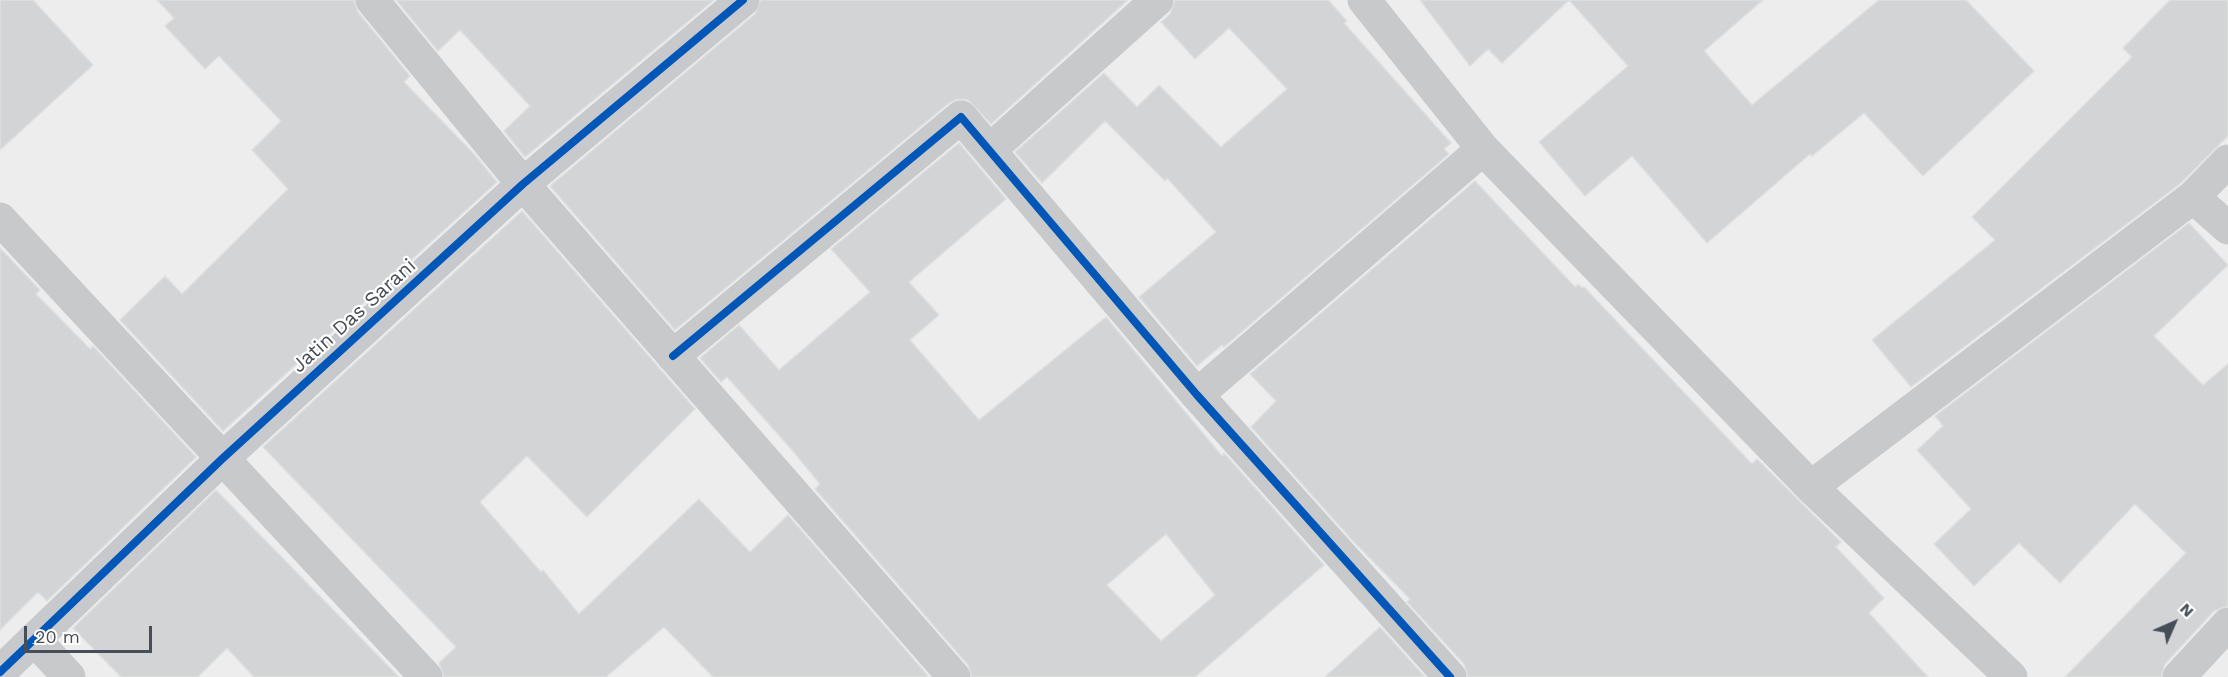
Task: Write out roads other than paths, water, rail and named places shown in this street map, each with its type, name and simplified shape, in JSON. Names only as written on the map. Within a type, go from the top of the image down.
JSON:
[{"type":"street","points":[[372,0],[523,184],[954,677]]},
{"type":"street","name":"Jatin Das Sarani","points":[[0,672],[222,459],[523,184],[743,0]]},
{"type":"street","points":[[991,149],[1157,0]]},
{"type":"street","points":[[1364,0],[1483,149],[1811,487],[2011,677]]},
{"type":"street","points":[[673,356],[961,117],[991,149],[1197,395],[1450,677]]},
{"type":"street","points":[[1197,395],[1483,149]]},
{"type":"street","points":[[1811,487],[2193,196],[2228,161]]},
{"type":"street","points":[[2193,196],[2228,228]]},
{"type":"street","points":[[0,219],[426,677]]},
{"type":"street","points":[[2179,677],[2228,624]]},
{"type":"street","points":[[34,639],[69,677]]}]
